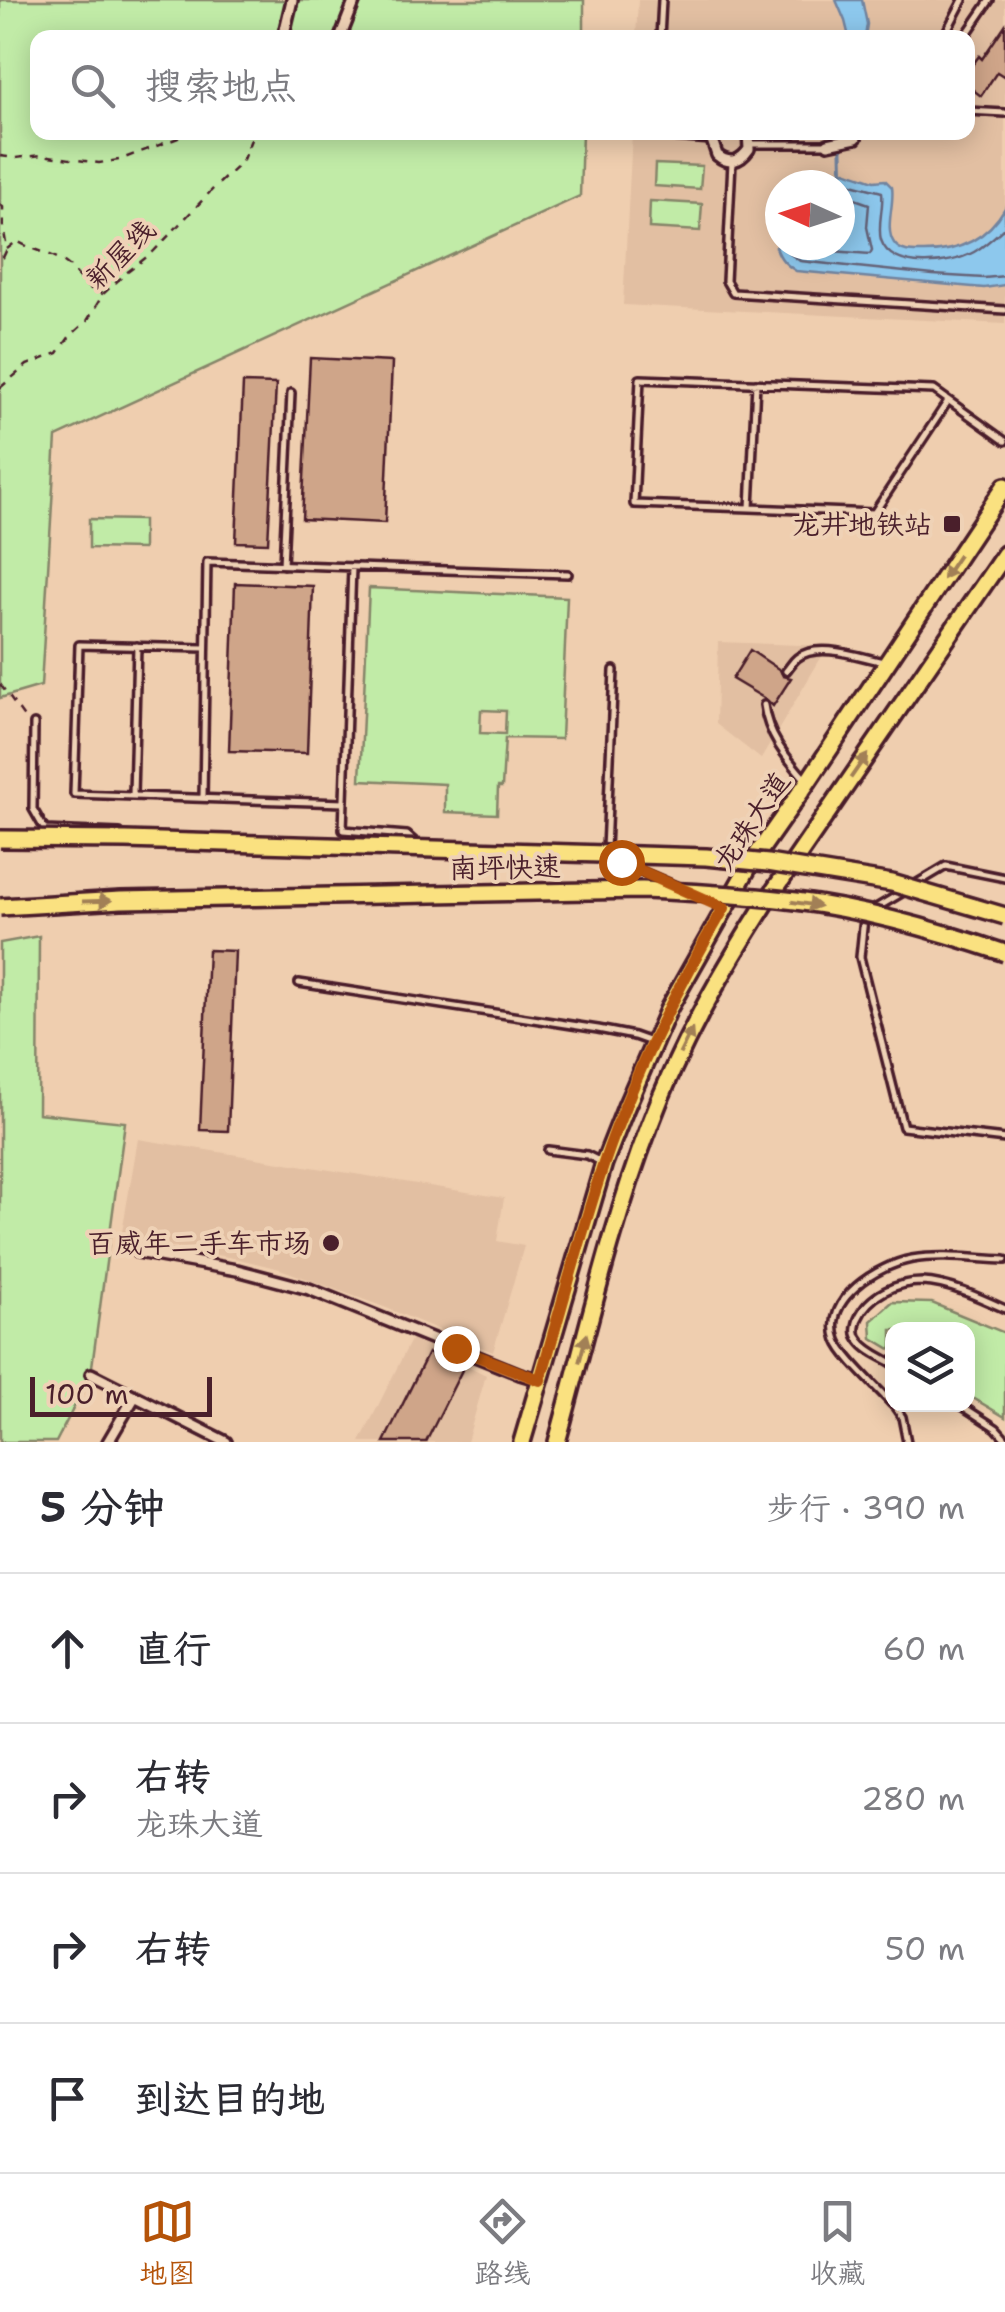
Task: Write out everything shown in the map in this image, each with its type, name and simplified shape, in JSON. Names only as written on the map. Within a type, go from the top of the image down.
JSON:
[{"type":"main road","name":"龙珠大道","points":[[522,1442],[604,1164],[669,1008],[749,866],[1005,486]]},
{"type":"main road","name":"龙珠大道","points":[[557,1442],[631,1176],[686,1040],[746,932],[1005,554]]},
{"type":"main road","name":"南坪快速","points":[[0,839],[706,857],[892,884],[1005,916]]},
{"type":"main road","name":"南坪快速","points":[[0,908],[102,900],[642,890],[800,902],[937,931],[1005,954]]},
{"type":"street","points":[[285,30],[292,0]]},
{"type":"street","points":[[343,30],[355,0]]},
{"type":"street","points":[[714,140],[716,155],[732,162],[744,156],[749,140]]},
{"type":"street","points":[[828,144],[847,140]]},
{"type":"street","points":[[138,1252],[293,1284],[540,1380]]},
{"type":"street","points":[[91,1374],[226,1442]]},
{"type":"street","points":[[108,1442],[134,1396]]},
{"type":"lane","points":[[660,30],[662,0]]},
{"type":"lane","points":[[946,30],[963,0]]},
{"type":"lane","points":[[969,30],[990,0]]},
{"type":"lane","points":[[975,111],[1005,113]]},
{"type":"lane","points":[[750,144],[828,144]]},
{"type":"lane","points":[[732,162],[726,281],[732,293],[1005,310]]},
{"type":"lane","points":[[948,401],[874,514],[634,504],[640,379],[934,390],[1005,442]]},
{"type":"lane","points":[[750,508],[756,383]]},
{"type":"lane","points":[[282,565],[290,393]]},
{"type":"lane","points":[[203,798],[206,562],[568,574]]},
{"type":"lane","points":[[352,567],[343,830],[406,834],[418,844]]},
{"type":"lane","points":[[205,648],[78,644],[74,794],[344,803]]},
{"type":"lane","points":[[133,796],[137,646]]},
{"type":"lane","points":[[786,671],[798,656],[836,650],[887,663]]},
{"type":"lane","points":[[606,857],[614,670]]},
{"type":"lane","points":[[764,704],[770,730],[780,749],[807,782]]},
{"type":"lane","points":[[34,724],[34,809],[45,830],[560,852],[606,857],[707,900]]},
{"type":"lane","points":[[1005,878],[946,866],[864,915],[860,957],[903,1126],[1005,1139]]},
{"type":"lane","points":[[298,984],[598,1029],[654,1043]]},
{"type":"lane","points":[[548,1150],[587,1155],[604,1164]]},
{"type":"lane","points":[[885,1395],[837,1342],[840,1306],[850,1292],[868,1278],[912,1259],[1005,1260]]},
{"type":"lane","points":[[885,1359],[863,1345],[855,1326],[862,1308],[878,1294],[904,1284],[926,1282],[1005,1309]]},
{"type":"lane","points":[[897,1412],[907,1442]]},
{"type":"lane","points":[[971,1412],[1005,1438]]},
{"type":"path","points":[[0,156],[99,163],[119,160],[171,140]]},
{"type":"path","name":"新屋线","points":[[0,388],[27,364],[58,354],[103,294],[154,252],[242,162],[251,140]]},
{"type":"path","points":[[0,205],[7,249]]},
{"type":"path","points":[[0,264],[7,249],[17,241],[62,260],[88,290],[103,294]]},
{"type":"path","points":[[0,684],[24,718],[34,724]]},
{"type":"shaded area","points":[[638,0],[1005,0],[1005,324],[623,305],[632,140],[975,140],[975,30],[636,30]]},
{"type":"shaded area","points":[[718,642],[828,646],[761,759],[716,724]]},
{"type":"shaded area","name":"百威年二手车市场","points":[[138,1139],[504,1198],[497,1241],[524,1246],[493,1352],[280,1269],[121,1238]]},
{"type":"shaded area","points":[[412,1338],[486,1375],[467,1442],[360,1442]]},
{"type":"green space","points":[[0,0],[584,0],[584,30],[30,30],[30,140],[582,140],[580,196],[56,437],[41,686],[0,698]]},
{"type":"green space","points":[[655,164],[702,166],[700,189],[654,186]]},
{"type":"green space","points":[[650,201],[702,204],[700,231],[649,228]]},
{"type":"green space","points":[[89,519],[143,520],[143,549],[89,548]]},
{"type":"green space","points":[[369,588],[567,597],[561,739],[505,738],[497,814],[445,812],[445,784],[360,780]],"holes":[[[481,710],[506,711],[505,734],[480,733]]]},
{"type":"green space","points":[[39,936],[38,1113],[125,1122],[91,1374],[56,1442],[0,1442],[0,943]]},
{"type":"green space","points":[[892,1302],[932,1303],[1005,1333],[1005,1417],[975,1399],[975,1322],[885,1322],[885,1346],[872,1338],[871,1321]]},
{"type":"water","points":[[836,0],[862,0],[866,30],[847,30]]},
{"type":"water","points":[[855,174],[885,180],[892,187],[891,237],[900,249],[907,251],[937,251],[970,242],[990,228],[1005,208],[1005,285],[984,288],[796,271],[783,261],[855,260]]},
{"type":"building","points":[[1005,25],[1005,77],[997,72],[981,96],[975,91],[975,61],[979,56],[982,59]]},
{"type":"building","points":[[310,358],[392,362],[385,523],[302,519]]},
{"type":"building","points":[[243,383],[276,384],[268,543],[236,542]]},
{"type":"building","points":[[235,583],[313,586],[307,753],[229,751]]},
{"type":"building","points":[[750,650],[791,678],[773,706],[732,679]]},
{"type":"building","points":[[208,950],[235,951],[228,1131],[200,1130]]},
{"type":"building","points":[[428,1353],[462,1370],[426,1442],[384,1442]]},
{"type":"waterway","points":[[841,140],[842,170]]},
{"type":"place","name":"龙井地铁站","points":[[952,524]]},
{"type":"place","name":"百威年二手车市场","points":[[331,1243]]},
{"type":"route","points":[[456,1348],[540,1380],[604,1164],[626,1107],[669,1008],[724,908],[621,862]]}]
